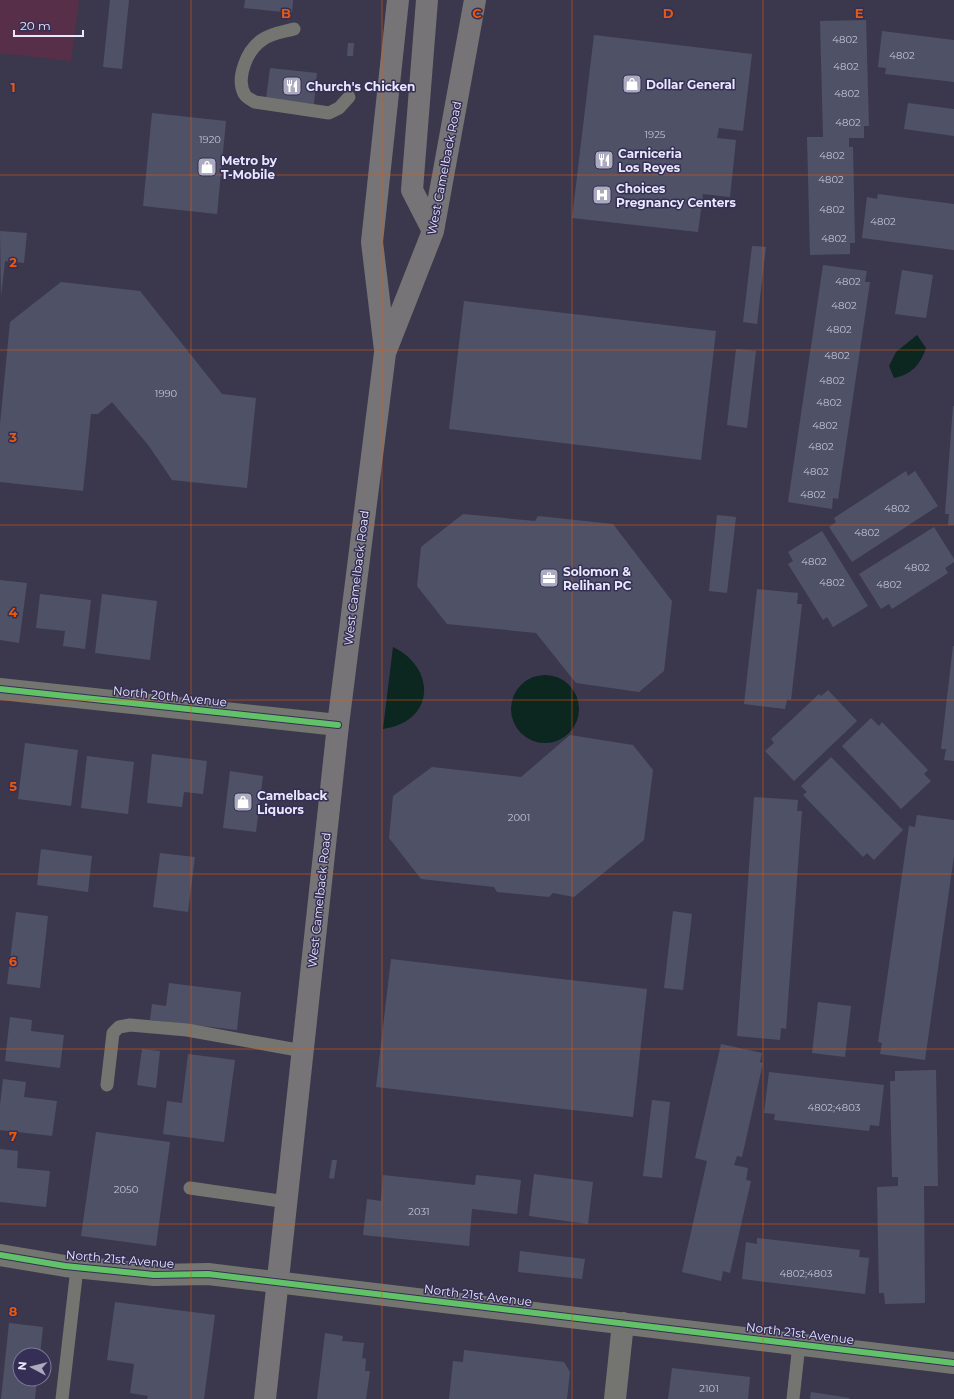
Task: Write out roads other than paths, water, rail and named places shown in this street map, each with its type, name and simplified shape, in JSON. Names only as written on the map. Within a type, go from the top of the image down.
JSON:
[{"type":"main road","name":"West Camelback Road","points":[[265,1399],[338,725],[385,353],[372,242],[398,0]]},
{"type":"main road","points":[[427,0],[412,190],[433,231]]},
{"type":"main road","name":"West Camelback Road","points":[[385,353],[433,231],[475,0]]},
{"type":"street","name":"North 20th Avenue","points":[[0,689],[338,725]]},
{"type":"street","name":"North 21st Avenue","points":[[0,1255],[77,1268],[154,1275],[208,1274],[954,1362]]},
{"type":"street","points":[[615,1399],[623,1323]]},
{"type":"lane","points":[[294,29],[277,33],[262,40],[249,53],[244,69],[242,86],[245,96],[255,102],[329,113],[339,108],[349,97]]},
{"type":"lane","points":[[107,1085],[113,1033],[119,1027],[130,1025],[187,1030],[303,1051]]},
{"type":"lane","points":[[190,1188],[287,1202]]},
{"type":"lane","points":[[62,1399],[77,1268]]},
{"type":"lane","points":[[793,1399],[799,1344]]},
{"type":"place","name":"Dollar General","points":[[632,84]]},
{"type":"place","name":"Church's Chicken","points":[[292,86]]},
{"type":"place","name":"Carniceria Los Reyes","points":[[604,160]]},
{"type":"place","name":"Metro by T-Mobile","points":[[207,167]]},
{"type":"place","name":"Choices Pregnancy Centers","points":[[602,195]]},
{"type":"place","name":"Solomon & Relihan PC","points":[[549,578]]},
{"type":"place","name":"Camelback Liquors","points":[[243,802]]}]
